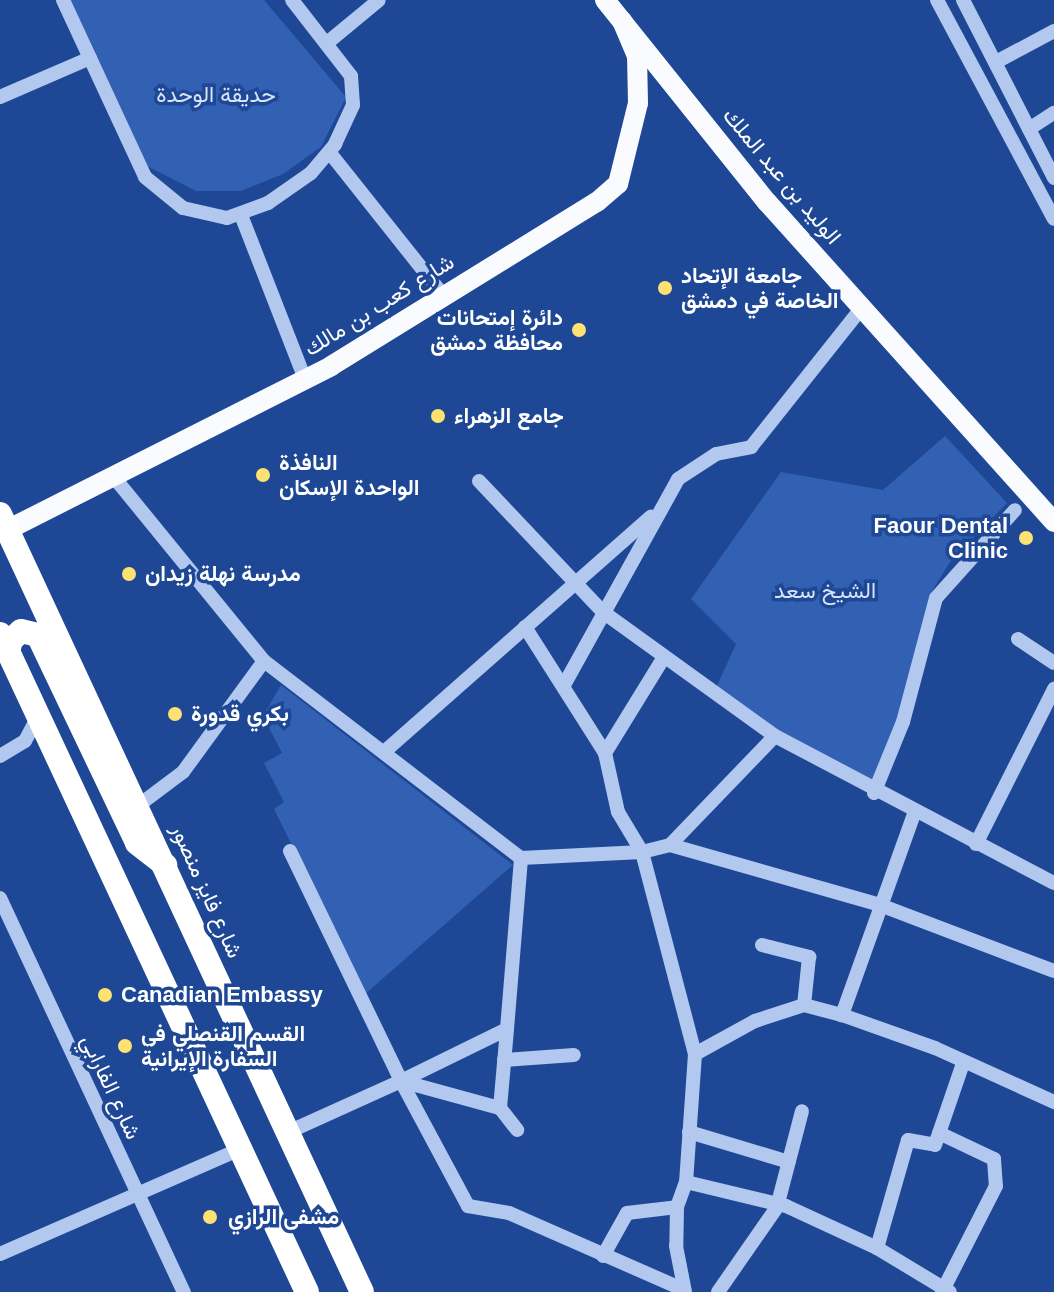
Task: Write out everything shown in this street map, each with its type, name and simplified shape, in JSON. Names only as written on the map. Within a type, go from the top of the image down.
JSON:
[{"type":"highway","name":"شارع فايز منصور","points":[[2,525],[168,866],[286,1133],[362,1292]]},
{"type":"highway","points":[[168,866],[137,843],[38,635],[21,631],[4,643],[307,1292]]},
{"type":"main road","name":"الوليد بن عبد الملك","points":[[605,0],[767,202],[1054,522]]},
{"type":"main road","name":"شارع كعب بن مالك","points":[[2,525],[113,476],[305,379],[597,202],[618,184],[638,103],[637,56],[622,21]]},
{"type":"street","points":[[63,0],[153,186],[197,213],[241,215],[300,182],[330,153],[355,91],[351,76],[292,0]]},
{"type":"street","points":[[327,43],[379,0]]},
{"type":"street","points":[[937,0],[1054,219]]},
{"type":"street","points":[[963,0],[1054,178]]},
{"type":"street","points":[[996,62],[1054,31]]},
{"type":"street","points":[[0,97],[90,58]]},
{"type":"street","points":[[1029,129],[1054,113]]},
{"type":"street","points":[[330,153],[442,294]]},
{"type":"street","points":[[241,215],[305,379]]},
{"type":"street","points":[[564,685],[678,479],[716,454],[751,447],[863,306]]},
{"type":"street","points":[[113,476],[264,661],[521,858],[642,852],[670,845],[880,905],[1054,971]]},
{"type":"street","points":[[479,481],[603,612],[775,736],[874,793],[1054,883]]},
{"type":"street","points":[[874,793],[903,722],[936,598],[1015,510]]},
{"type":"street","points":[[384,752],[658,511]]},
{"type":"street","points":[[290,851],[401,1081],[468,1206],[509,1213],[683,1291],[677,1207],[686,1182],[695,1054],[642,852],[618,812],[605,753],[525,627]]},
{"type":"street","points":[[1018,639],[1054,663]]},
{"type":"street","points":[[605,753],[664,657]]},
{"type":"street","points":[[139,805],[183,772],[264,661]]},
{"type":"street","points":[[976,844],[1054,689]]},
{"type":"street","points":[[0,756],[25,741],[38,717]]},
{"type":"street","points":[[670,845],[775,736]]},
{"type":"street","points":[[842,1015],[914,814]]},
{"type":"street","points":[[500,1108],[521,858]]},
{"type":"street","name":"شارع الفارابي","points":[[0,898],[184,1292]]},
{"type":"street","points":[[762,945],[809,957],[804,1005]]},
{"type":"street","points":[[695,1054],[755,1021],[804,1005],[842,1015],[1054,1102]]},
{"type":"street","points":[[286,1133],[507,1029]]},
{"type":"street","points":[[504,1060],[574,1055]]},
{"type":"street","points":[[877,1248],[908,1140],[935,1145],[963,1063]]},
{"type":"street","points":[[401,1081],[500,1108],[517,1130]]},
{"type":"street","points":[[718,1292],[777,1207],[802,1111]]},
{"type":"street","points":[[689,1132],[789,1162]]},
{"type":"street","points":[[686,1182],[777,1207],[877,1248],[945,1291],[996,1186],[994,1159],[939,1133]]},
{"type":"street","points":[[0,1254],[135,1192],[240,1149]]},
{"type":"street","points":[[603,1256],[627,1213],[677,1207]]},
{"type":"green space","name":"حديقة الوحدة","points":[[70,0],[264,0],[346,97],[321,147],[283,174],[241,191],[196,191],[143,164]]},
{"type":"green space","name":"الشيخ سعد","points":[[945,436],[1007,503],[950,562],[932,591],[909,700],[874,793],[714,692],[736,644],[691,599],[781,472],[883,490]]},
{"type":"green space","points":[[281,685],[513,865],[365,994],[274,809],[284,802],[264,763],[282,753],[263,716]]},
{"type":"place","name":"جامعة الإتحاد الخاصة في دمشق","points":[[665,288]]},
{"type":"place","name":"دائرة إمتحانات محافظة دمشق","points":[[579,330]]},
{"type":"place","name":"جامع الزهراء","points":[[438,416]]},
{"type":"place","name":"النافذة الواحدة الإسكان","points":[[263,475]]},
{"type":"place","name":"Faour Dental Clinic","points":[[1026,538]]},
{"type":"place","name":"مدرسة نهلة زيدان","points":[[129,574]]},
{"type":"place","name":"بكري قدورة","points":[[175,714]]},
{"type":"place","name":"Canadian Embassy","points":[[105,995]]},
{"type":"place","name":"القسم القنصلي في السفارة الإيرانية","points":[[125,1046]]},
{"type":"place","name":"مشفى الرازي","points":[[210,1217]]}]
